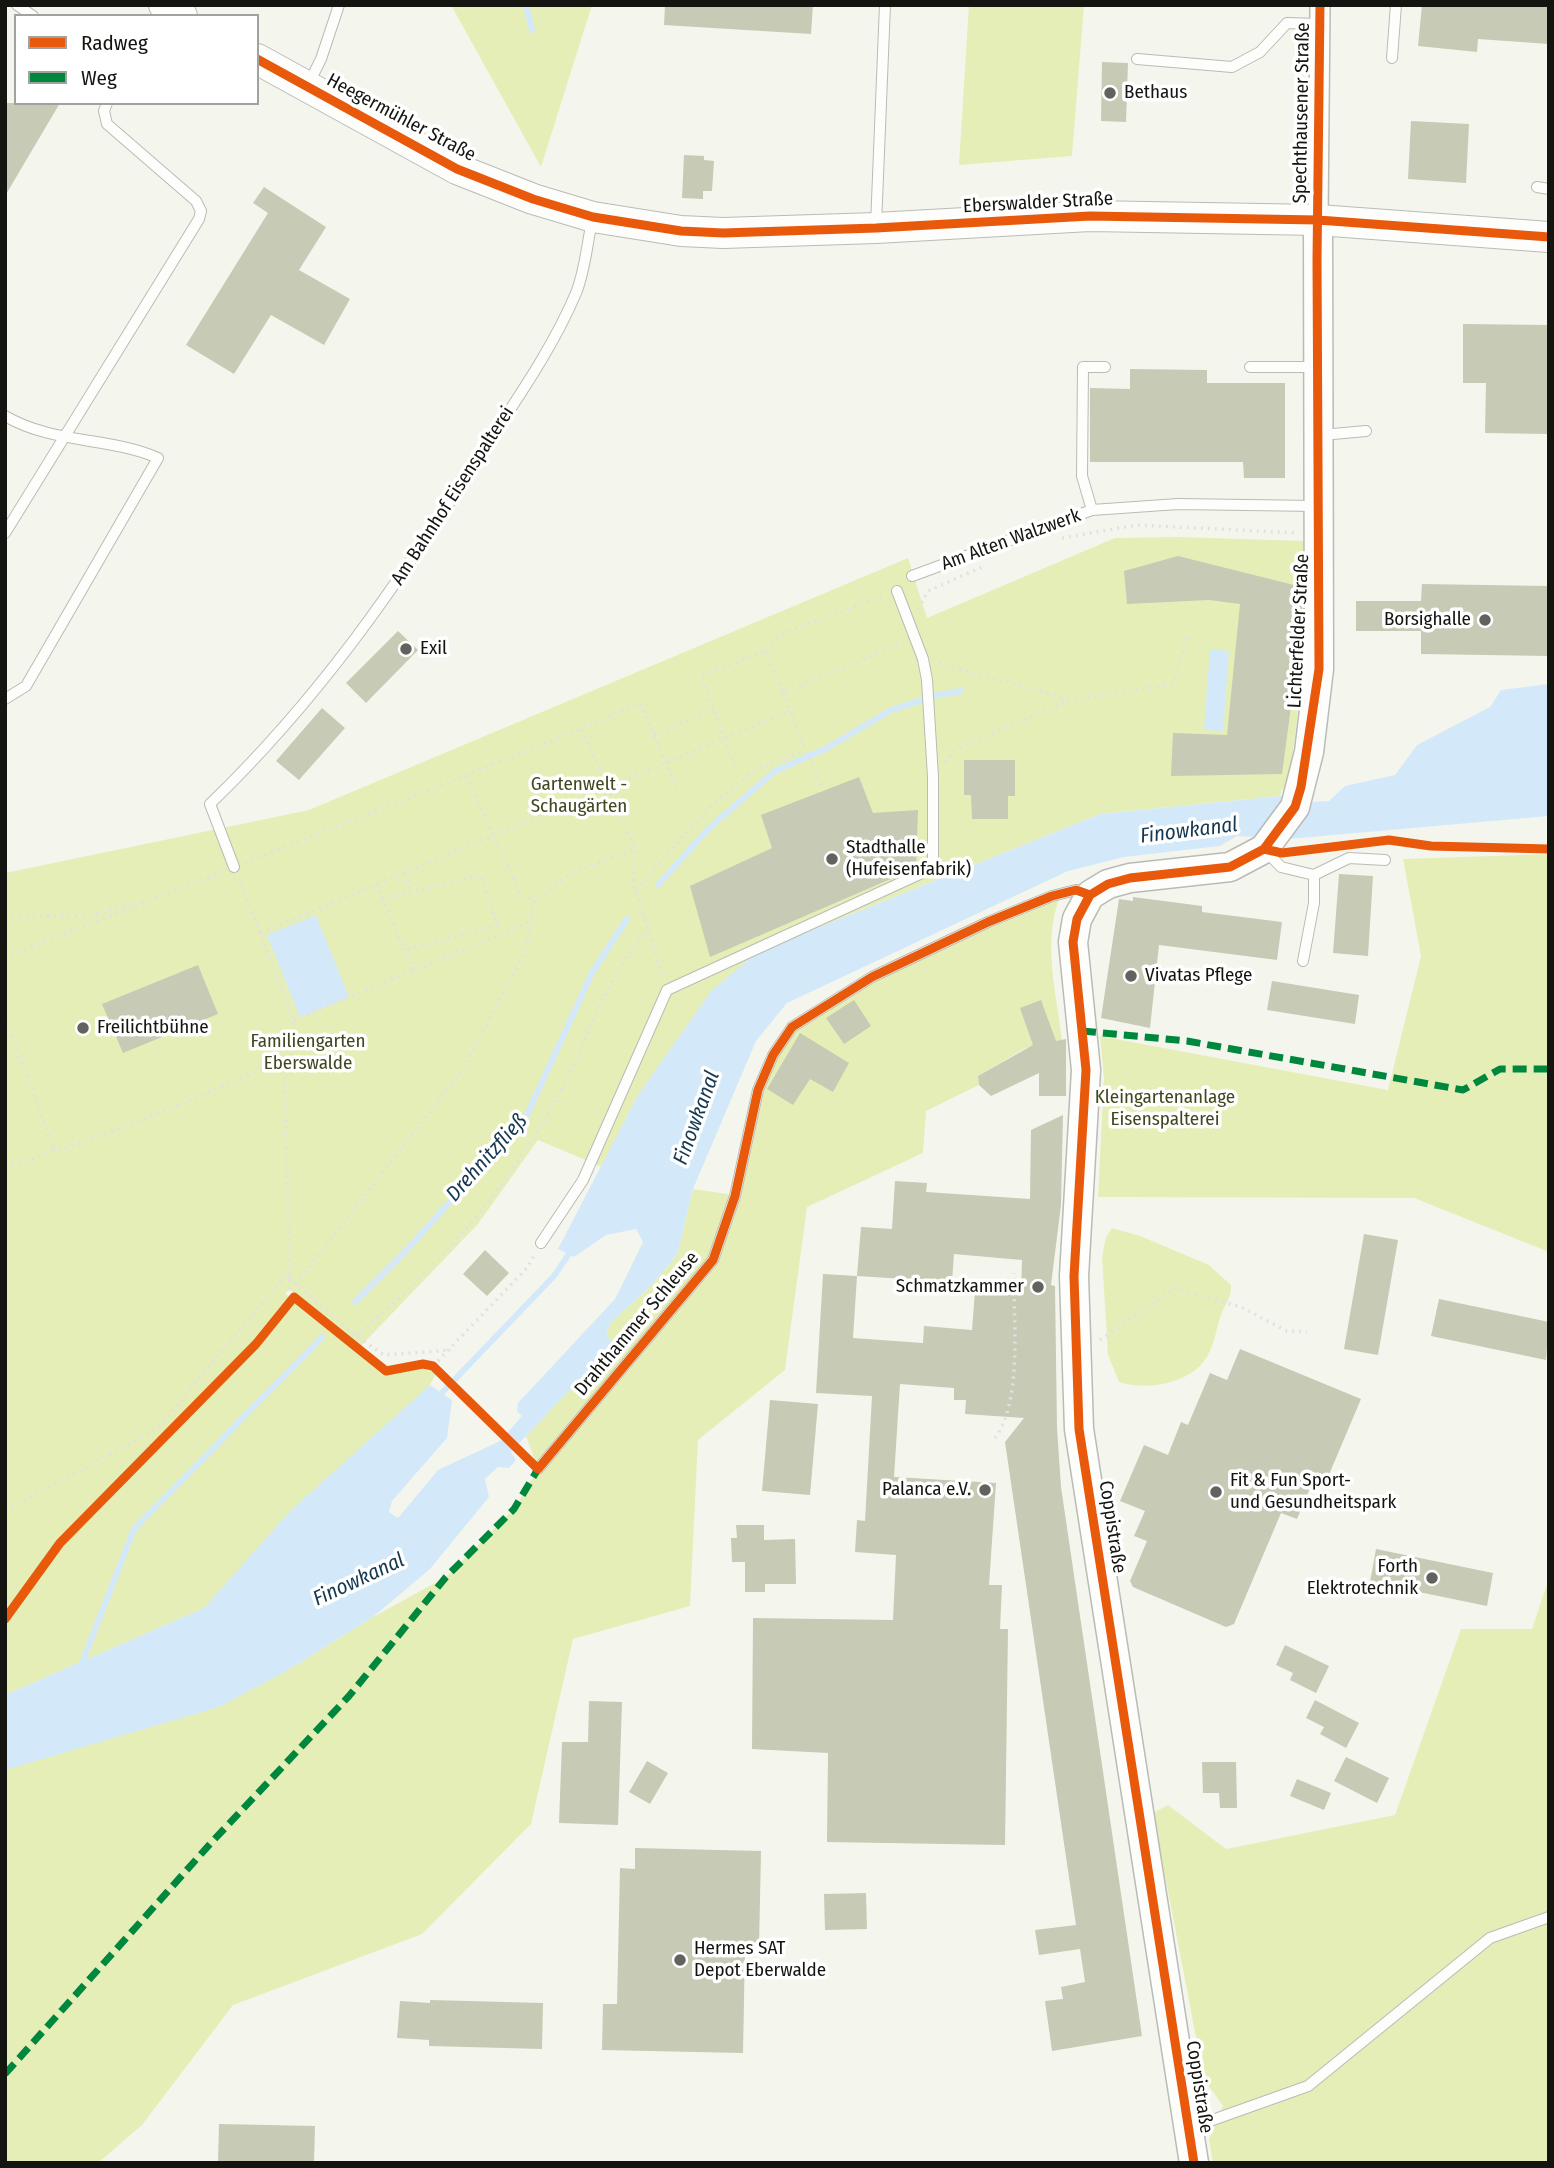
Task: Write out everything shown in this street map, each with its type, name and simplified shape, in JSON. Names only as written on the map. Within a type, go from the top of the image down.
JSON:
[{"type":"main road","name":"Heegermühler Straße","points":[[259,60],[457,169],[533,199]]},
{"type":"main road","name":"Eberswalder Straße","points":[[533,199],[593,217],[681,231],[723,233],[1090,216],[1318,220],[1549,237]]},
{"type":"main road","name":"Lichterfelder Straße","points":[[1090,895],[1108,884],[1130,878],[1230,867],[1264,849],[1295,807],[1301,787],[1319,669],[1321,534],[1317,367],[1318,220]]},
{"type":"main road","name":"Coppistraße","points":[[1090,895],[1077,919],[1073,942],[1086,1070],[1074,1276],[1075,1358],[1081,1440],[1194,2163]]},
{"type":"street","name":"Spechthausener Straße","points":[[1318,220],[1320,14]]},
{"type":"lane","points":[[306,88],[321,59],[339,5]]},
{"type":"lane","points":[[876,228],[885,5]]},
{"type":"lane","points":[[1392,58],[1396,5]]},
{"type":"lane","points":[[1137,59],[1232,68],[1260,52],[1287,23],[1320,14]]},
{"type":"lane","points":[[5,533],[196,226],[201,211],[196,201],[107,124],[104,111],[106,105]]},
{"type":"lane","points":[[1537,187],[1549,189]]},
{"type":"lane","name":"Am Bahnhof Eisenspalterei","points":[[234,867],[210,804],[266,750],[361,635],[548,350],[577,291],[593,217]]},
{"type":"lane","points":[[1093,510],[1082,476],[1083,367],[1105,367]]},
{"type":"lane","points":[[1250,367],[1317,367]]},
{"type":"lane","points":[[5,416],[63,437],[106,446],[135,448],[158,458],[26,686],[5,699]]},
{"type":"lane","points":[[1318,435],[1366,431]]},
{"type":"lane","name":"Am Alten Walzwerk","points":[[912,576],[1093,510],[1178,504],[1280,508],[1320,506]]},
{"type":"lane","points":[[541,1243],[583,1180],[667,990],[933,868],[933,776],[927,680],[923,659],[897,591]]},
{"type":"lane","points":[[1264,849],[1281,867],[1314,875],[1349,858],[1385,860]]},
{"type":"lane","points":[[1303,961],[1314,903],[1314,875]]},
{"type":"lane","name":"Drahthammer Schleuse","points":[[538,1469],[713,1260],[735,1196],[758,1090],[773,1055],[792,1027],[872,977],[988,922],[1052,896],[1076,890],[1090,895]]},
{"type":"lane","points":[[1189,2129],[1308,2086],[1490,1938],[1549,1917]]},
{"type":"path","points":[[1051,542],[1097,529],[1137,525],[1321,534]]},
{"type":"path","points":[[909,623],[928,591],[991,564]]},
{"type":"path","points":[[735,766],[701,676],[765,651],[781,634],[897,591]]},
{"type":"path","points":[[933,776],[957,748],[1071,700],[1173,684],[1188,635]]},
{"type":"path","points":[[783,693],[914,638]]},
{"type":"path","points":[[765,651],[823,791]]},
{"type":"path","points":[[923,659],[1071,700]]},
{"type":"path","points":[[5,957],[466,776],[640,703],[678,791]]},
{"type":"path","points":[[654,734],[714,710]]},
{"type":"path","points":[[261,933],[789,711]]},
{"type":"path","points":[[582,729],[635,849],[636,891],[658,962]]},
{"type":"path","points":[[636,891],[705,811],[755,770],[805,750]]},
{"type":"path","points":[[466,776],[521,895],[534,900]]},
{"type":"path","points":[[296,1283],[463,1069],[527,947],[534,900],[573,872],[635,849]]},
{"type":"path","points":[[234,867],[294,1020],[284,1059],[290,1289]]},
{"type":"path","points":[[405,873],[411,892]]},
{"type":"path","points":[[382,899],[481,875],[497,925],[405,950]]},
{"type":"path","points":[[376,885],[414,970]]},
{"type":"path","points":[[5,918],[92,915],[155,897]]},
{"type":"path","points":[[294,1020],[530,922]]},
{"type":"path","points":[[356,1336],[407,1294],[465,1231],[519,1161],[573,1066],[606,989],[629,952],[648,930]]},
{"type":"path","points":[[5,1016],[55,1152]]},
{"type":"path","points":[[5,1167],[55,1152],[181,1105],[284,1059]]},
{"type":"path","points":[[433,1366],[527,1268],[541,1243]]},
{"type":"path","points":[[5,1511],[157,1429],[289,1272]]},
{"type":"path","points":[[995,1438],[1005,1424],[1011,1396],[1014,1273]]},
{"type":"path","points":[[289,1278],[356,1336],[384,1355],[450,1350]]},
{"type":"path","points":[[1075,1358],[1175,1288],[1241,1307],[1287,1331],[1307,1332]]},
{"type":"green space","points":[[451,5],[592,5],[541,167]]},
{"type":"green space","points":[[969,5],[1084,5],[1072,156],[959,165]]},
{"type":"green space","name":"Familiengarten Eberswalde","points":[[1115,538],[1305,541],[1299,696],[1287,788],[1282,789],[1280,796],[1100,814],[758,952],[638,1095],[602,1167],[538,1140],[478,1224],[359,1348],[290,1290],[285,1293],[385,1375],[422,1366],[436,1373],[430,1385],[204,1608],[5,1695],[5,873],[309,810],[908,558],[927,618]]},
{"type":"green space","name":"Kleingartenanlage Eisenspalterei","points":[[1549,854],[1549,1252],[1414,1198],[1098,1197],[1104,1078],[1100,1036],[1388,1090],[1421,956],[1403,859]]},
{"type":"green space","points":[[1056,897],[1058,902],[1051,953],[1062,1040],[1024,1049],[978,1076],[979,1085],[926,1111],[923,1153],[807,1207],[785,1370],[698,1440],[690,1606],[573,1639],[531,1824],[422,1934],[233,2005],[142,2125],[98,2163],[5,2163],[5,1770],[283,1673],[373,1617],[446,1577],[514,1509],[538,1469],[526,1436],[612,1344],[606,1334],[611,1322],[647,1290],[677,1255],[693,1189],[741,1196],[752,1102],[787,1027],[967,935]]},
{"type":"green space","points":[[1112,1228],[1140,1236],[1209,1265],[1231,1285],[1229,1297],[1204,1361],[1197,1369],[1177,1380],[1141,1386],[1119,1382],[1108,1355],[1102,1257],[1106,1237]]},
{"type":"green space","points":[[1549,1578],[1549,2163],[1213,2163],[1209,2139],[1223,2106],[1204,2079],[1153,1813],[1168,1805],[1226,1849],[1395,1815],[1461,1629],[1532,1629]]},
{"type":"water","points":[[1210,649],[1229,651],[1223,731],[1204,730]]},
{"type":"water","name":"Finowkanal","points":[[1549,684],[1549,816],[1288,839],[1237,836],[1220,846],[1124,857],[1068,871],[787,1003],[756,1041],[693,1189],[677,1255],[647,1290],[611,1322],[606,1334],[613,1344],[511,1452],[516,1460],[509,1468],[498,1467],[485,1479],[489,1497],[430,1569],[373,1617],[283,1673],[219,1707],[5,1770],[5,1695],[204,1608],[291,1510],[430,1385],[452,1400],[447,1438],[392,1501],[389,1512],[398,1518],[438,1470],[500,1441],[522,1416],[517,1411],[518,1403],[615,1299],[643,1242],[636,1229],[606,1235],[574,1257],[558,1249],[638,1095],[712,990],[758,952],[1100,814],[1280,796],[1311,802],[1329,801],[1345,786],[1395,775],[1417,745],[1490,707],[1501,690]]},
{"type":"water","points":[[316,915],[349,997],[300,1017],[267,935]]},
{"type":"building","points":[[665,5],[813,5],[811,34],[664,25]]},
{"type":"building","points":[[1422,5],[1549,5],[1549,44],[1478,39],[1477,52],[1418,46]]},
{"type":"building","points":[[1102,62],[1128,63],[1126,122],[1101,121]]},
{"type":"building","points":[[5,103],[59,105],[5,196]]},
{"type":"building","points":[[1411,121],[1469,124],[1466,183],[1408,179]]},
{"type":"building","points":[[684,155],[704,156],[704,160],[714,161],[712,191],[703,191],[703,199],[682,198]]},
{"type":"building","points":[[264,187],[326,227],[299,270],[350,299],[324,345],[271,315],[234,374],[186,345],[268,213],[253,203]]},
{"type":"building","points":[[1463,324],[1549,325],[1549,434],[1485,433],[1486,383],[1463,383]]},
{"type":"building","points":[[1130,369],[1207,370],[1207,383],[1285,383],[1285,478],[1244,478],[1243,462],[1090,462],[1090,388],[1130,389]]},
{"type":"building","points":[[1178,556],[1302,587],[1302,624],[1282,774],[1171,776],[1173,733],[1227,735],[1240,604],[1209,600],[1127,604],[1124,571]]},
{"type":"building","name":"Borsighalle","points":[[1422,584],[1549,586],[1549,656],[1421,654],[1421,631],[1356,631],[1356,601],[1421,601]]},
{"type":"building","points":[[398,631],[418,650],[366,703],[346,683]]},
{"type":"building","points":[[322,708],[345,728],[299,780],[276,761]]},
{"type":"building","points":[[964,760],[1015,760],[1015,796],[1008,796],[1008,819],[972,819],[971,795],[964,795]]},
{"type":"building","name":"Stadthalle (Hufeisenfabrik)","points":[[859,777],[873,813],[918,810],[916,868],[710,957],[690,886],[772,848],[761,815]]},
{"type":"building","points":[[1339,874],[1373,876],[1368,956],[1333,953]]},
{"type":"building","name":"Vivatas Pflege","points":[[1133,897],[1202,906],[1202,912],[1282,922],[1277,960],[1159,945],[1150,1028],[1101,1018],[1119,899],[1133,901]]},
{"type":"building","points":[[198,965],[218,1014],[123,1053],[102,1004]]},
{"type":"building","points":[[1272,981],[1359,995],[1355,1024],[1267,1010]]},
{"type":"building","points":[[854,1000],[871,1026],[844,1044],[826,1018]]},
{"type":"building","points":[[1041,1000],[1056,1041],[1066,1039],[1066,1096],[1039,1096],[1039,1073],[991,1096],[979,1085],[978,1076],[1033,1045],[1020,1008]]},
{"type":"building","points":[[800,1033],[849,1063],[833,1092],[810,1079],[793,1105],[767,1089]]},
{"type":"building","points":[[1063,1115],[1061,1205],[1051,1285],[1055,1286],[1057,1428],[1061,1487],[1142,2036],[1052,2051],[1045,2001],[1063,1999],[1061,1987],[1085,1982],[1080,1949],[1039,1955],[1035,1930],[1076,1925],[1005,1442],[1024,1418],[965,1414],[966,1400],[954,1400],[954,1388],[900,1384],[894,1477],[996,1483],[989,1585],[1002,1585],[1000,1629],[1008,1629],[1005,1845],[827,1842],[828,1753],[752,1749],[753,1618],[893,1620],[896,1555],[855,1552],[857,1520],[865,1521],[872,1396],[816,1393],[823,1274],[857,1276],[861,1227],[892,1229],[895,1181],[927,1183],[926,1192],[1030,1199],[1031,1130]],"holes":[[[954,1254],[1022,1260],[1021,1294],[975,1291],[972,1330],[924,1326],[923,1343],[853,1338],[857,1276],[952,1282]]]},
{"type":"building","points":[[1364,1234],[1398,1240],[1378,1355],[1344,1349]]},
{"type":"building","points":[[485,1250],[509,1273],[487,1296],[463,1274]]},
{"type":"building","points":[[1439,1299],[1549,1322],[1546,1360],[1431,1336]]},
{"type":"building","name":"Fit & Fun Sport- und Gesundheitspark","points":[[1240,1349],[1361,1399],[1325,1484],[1314,1479],[1297,1519],[1281,1513],[1234,1624],[1226,1627],[1133,1587],[1130,1581],[1147,1541],[1134,1536],[1145,1511],[1120,1501],[1144,1445],[1168,1455],[1181,1422],[1188,1425],[1210,1373],[1227,1380]]},
{"type":"building","points":[[770,1400],[818,1404],[810,1495],[762,1491]]},
{"type":"building","points":[[736,1525],[764,1525],[764,1540],[795,1539],[796,1584],[765,1584],[765,1592],[745,1592],[745,1562],[732,1562],[731,1538],[737,1538]]},
{"type":"building","name":"Forth Elektrotechnik","points":[[1376,1549],[1493,1573],[1487,1606],[1370,1582]]},
{"type":"building","points":[[1285,1645],[1329,1666],[1316,1693],[1290,1680],[1293,1673],[1276,1665]]},
{"type":"building","points":[[1315,1700],[1359,1723],[1346,1748],[1320,1734],[1324,1727],[1306,1718]]},
{"type":"building","points":[[589,1701],[622,1702],[618,1825],[559,1823],[562,1742],[588,1742]]},
{"type":"building","points":[[1346,1757],[1389,1778],[1377,1803],[1334,1781]]},
{"type":"building","points":[[647,1761],[668,1773],[650,1804],[629,1792]]},
{"type":"building","points":[[1202,1762],[1236,1762],[1237,1808],[1220,1808],[1219,1793],[1203,1793]]},
{"type":"building","points":[[1297,1779],[1331,1793],[1324,1810],[1290,1796]]},
{"type":"building","points":[[635,1848],[761,1851],[759,1946],[745,1946],[743,2053],[602,2050],[603,2004],[617,2004],[620,1868],[635,1869]]},
{"type":"building","points":[[866,1893],[867,1929],[825,1930],[824,1894]]},
{"type":"building","points":[[430,2000],[543,2003],[542,2049],[429,2046],[429,2040],[397,2038],[400,2001],[430,2003]]},
{"type":"building","points":[[219,2124],[315,2126],[314,2163],[218,2163]]},
{"type":"waterway","name":"Drehnitzfließ","points":[[526,5],[532,30]]},
{"type":"waterway","name":"Drehnitzfließ","points":[[658,885],[709,828],[775,771],[825,749],[891,710],[938,695],[961,691]]},
{"type":"waterway","name":"Drehnitzfließ","points":[[355,1302],[403,1254],[526,1117],[592,973],[627,919]]},
{"type":"waterway","points":[[437,1398],[554,1276],[573,1248]]},
{"type":"waterway","points":[[80,1668],[134,1529],[322,1337]]},
{"type":"marked path","points":[[1082,1031],[1187,1041],[1463,1090],[1500,1069],[1549,1069]]},
{"type":"marked path","points":[[5,2074],[210,1844],[349,1696],[446,1577],[514,1509],[538,1469],[535,1466]]},
{"type":"cycle path","points":[[1194,2163],[1079,1429],[1074,1276],[1086,1070],[1073,942],[1077,919],[1090,895],[1108,884],[1130,878],[1230,867],[1264,849],[1295,807],[1301,787],[1319,669],[1317,260],[1320,5]]},
{"type":"cycle path","points":[[259,60],[457,169],[533,199],[593,217],[681,231],[723,233],[876,228],[1090,216],[1318,220],[1549,237]]},
{"type":"cycle path","points":[[1264,849],[1282,853],[1389,840],[1431,846],[1549,849]]},
{"type":"cycle path","points":[[5,1619],[60,1543],[256,1344],[294,1297],[386,1371],[423,1364],[433,1366],[538,1469],[713,1260],[735,1196],[758,1090],[773,1055],[792,1027],[872,977],[988,922],[1052,896],[1076,890],[1090,895]]},
{"type":"place","name":"Bethaus","points":[[1110,93]]},
{"type":"place","name":"Borsighalle","points":[[1485,620]]},
{"type":"place","name":"Exil","points":[[406,649]]},
{"type":"place","name":"Stadthalle (Hufeisenfabrik)","points":[[832,859]]},
{"type":"place","name":"Vivatas Pflege","points":[[1131,976]]},
{"type":"place","name":"Freilichtbühne","points":[[83,1028]]},
{"type":"place","name":"Schmatzkammer","points":[[1038,1287]]},
{"type":"place","name":"Palanca e.V.","points":[[985,1490]]},
{"type":"place","name":"Fit & Fun Sport- und Gesundheitspark","points":[[1216,1492]]},
{"type":"place","name":"Forth Elektrotechnik","points":[[1432,1578]]},
{"type":"place","name":"Hermes SAT Depot Eberwalde","points":[[680,1960]]},
{"type":"park label","name":"Gartenwelt - Schaugärten","points":[[579,796]]}]
